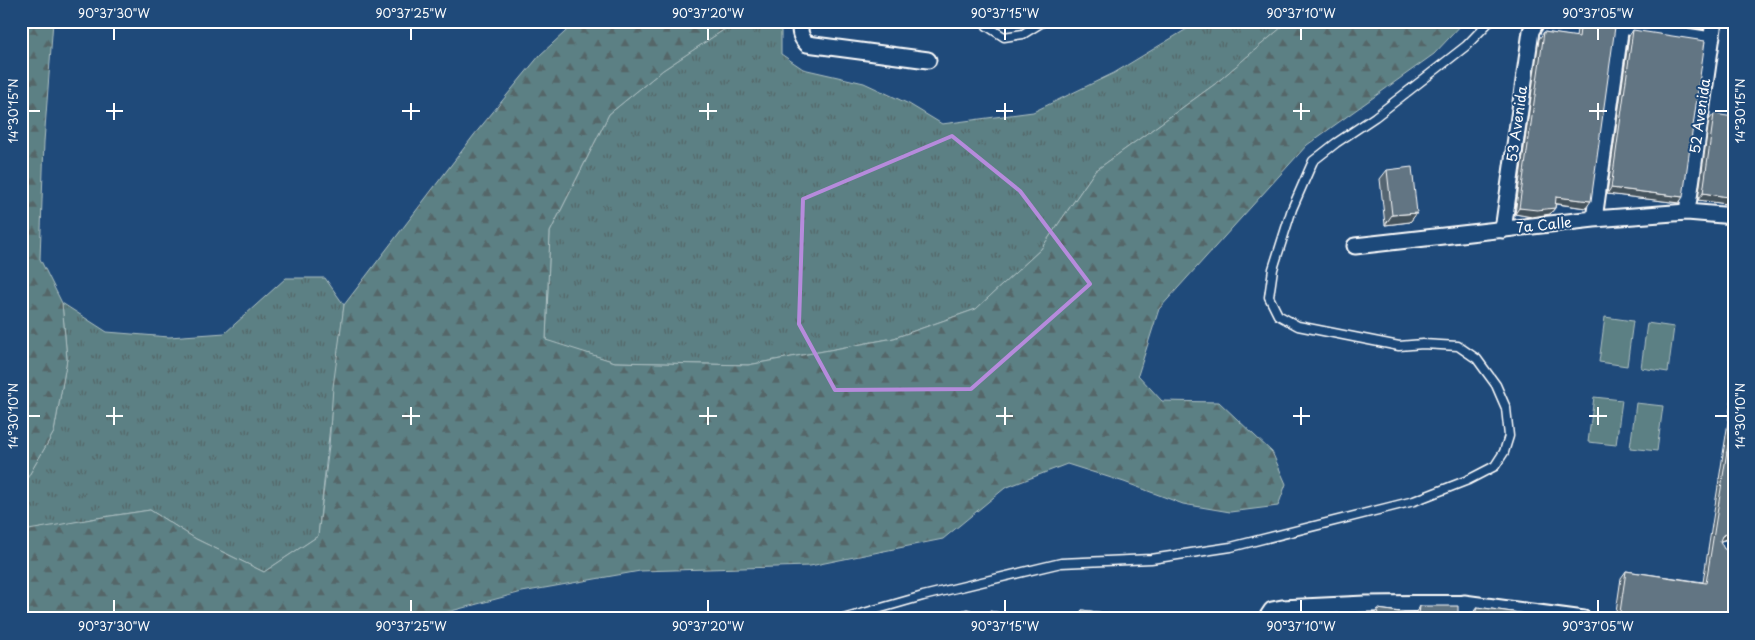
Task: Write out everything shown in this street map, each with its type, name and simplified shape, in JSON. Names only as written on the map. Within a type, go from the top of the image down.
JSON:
[{"type":"street","points":[[801,21],[801,37],[808,44],[928,60]]},
{"type":"street","name":"53 Avenida","points":[[1503,230],[1531,31],[1537,21]]},
{"type":"street","points":[[1591,21],[1711,40]]},
{"type":"street","name":"52 Avenida","points":[[1687,212],[1714,21]]},
{"type":"street","points":[[1594,220],[1621,25]]},
{"type":"street","name":"7a Calle","points":[[1355,246],[1594,220],[1687,212],[1734,216]]},
{"type":"street","points":[[1462,619],[1464,603]]},
{"type":"street","points":[[1268,616],[1282,608],[1364,611],[1464,603],[1584,619]]},
{"type":"lane","points":[[985,21],[987,26],[1004,37],[1023,34],[1044,21]]},
{"type":"lane","points":[[843,619],[923,596],[1062,563],[1151,559],[1231,547],[1414,502],[1468,480],[1494,466],[1504,452],[1510,436],[1506,408],[1496,385],[1477,358],[1458,346],[1423,344],[1399,346],[1298,326],[1278,315],[1269,297],[1273,269],[1292,209],[1313,161],[1336,142],[1375,117],[1466,46],[1490,21]]},
{"type":"highlighted area","points":[[952,136],[1020,191],[1090,284],[971,389],[835,390],[799,324],[803,199]]},
{"type":"green space","points":[[21,21],[53,21],[44,142],[40,259],[62,303],[67,359],[54,432],[21,489]]},
{"type":"green space","points":[[577,21],[737,21],[663,70],[609,114],[550,232],[546,340],[615,362],[748,365],[894,338],[976,309],[1041,249],[1095,171],[1215,84],[1289,21],[1465,21],[1434,54],[1307,145],[1159,309],[1138,375],[1162,401],[1219,402],[1272,452],[1286,484],[1278,506],[1230,512],[1183,504],[1124,482],[1067,464],[1005,488],[943,539],[810,566],[640,571],[522,592],[444,613],[440,619],[21,619],[21,530],[150,510],[196,539],[264,572],[318,536],[329,446],[333,387],[344,305],[474,135],[540,55]]},
{"type":"green space","points":[[737,21],[781,21],[781,54],[803,69],[864,83],[909,104],[942,124],[1033,112],[1114,73],[1200,21],[1289,21],[1215,84],[1095,171],[1041,249],[976,309],[894,338],[748,365],[615,362],[546,341],[550,232],[609,114],[663,70]]},
{"type":"green space","points":[[286,278],[325,278],[344,305],[318,536],[264,572],[196,539],[150,510],[23,532],[21,530],[21,489],[54,432],[67,359],[62,303],[107,332],[169,337],[225,333]]},
{"type":"green space","points":[[1605,317],[1633,321],[1627,366],[1599,362]]},
{"type":"green space","points":[[1647,323],[1674,327],[1668,372],[1641,368]]},
{"type":"green space","points":[[1594,397],[1622,400],[1616,445],[1588,442]]},
{"type":"green space","points":[[1636,403],[1663,406],[1657,451],[1630,448]]},
{"type":"building","points":[[1581,21],[1615,27],[1591,201],[1556,197],[1555,208],[1537,210],[1519,208],[1544,32],[1579,37]]},
{"type":"building","points":[[1633,30],[1705,41],[1683,197],[1611,188]]},
{"type":"building","points":[[1714,114],[1734,117],[1734,198],[1703,193]]},
{"type":"building","points":[[1412,167],[1417,213],[1392,215],[1387,170]]},
{"type":"building","points":[[1734,407],[1734,445],[1730,448],[1729,457],[1734,461],[1734,533],[1730,532],[1722,536],[1720,541],[1724,549],[1734,551],[1734,619],[1619,619],[1626,571],[1706,583]]},
{"type":"building","points":[[1420,606],[1458,606],[1458,617],[1461,619],[1377,619],[1378,609],[1419,615]]},
{"type":"building","points":[[1477,607],[1562,619],[1472,619]]},
{"type":"building","points":[[1082,610],[1152,619],[1080,619]]},
{"type":"building","points":[[989,611],[1040,619],[988,619]]},
{"type":"building","points":[[1221,613],[1256,619],[1221,619]]},
{"type":"building","points":[[1318,615],[1348,619],[1317,619]]}]
